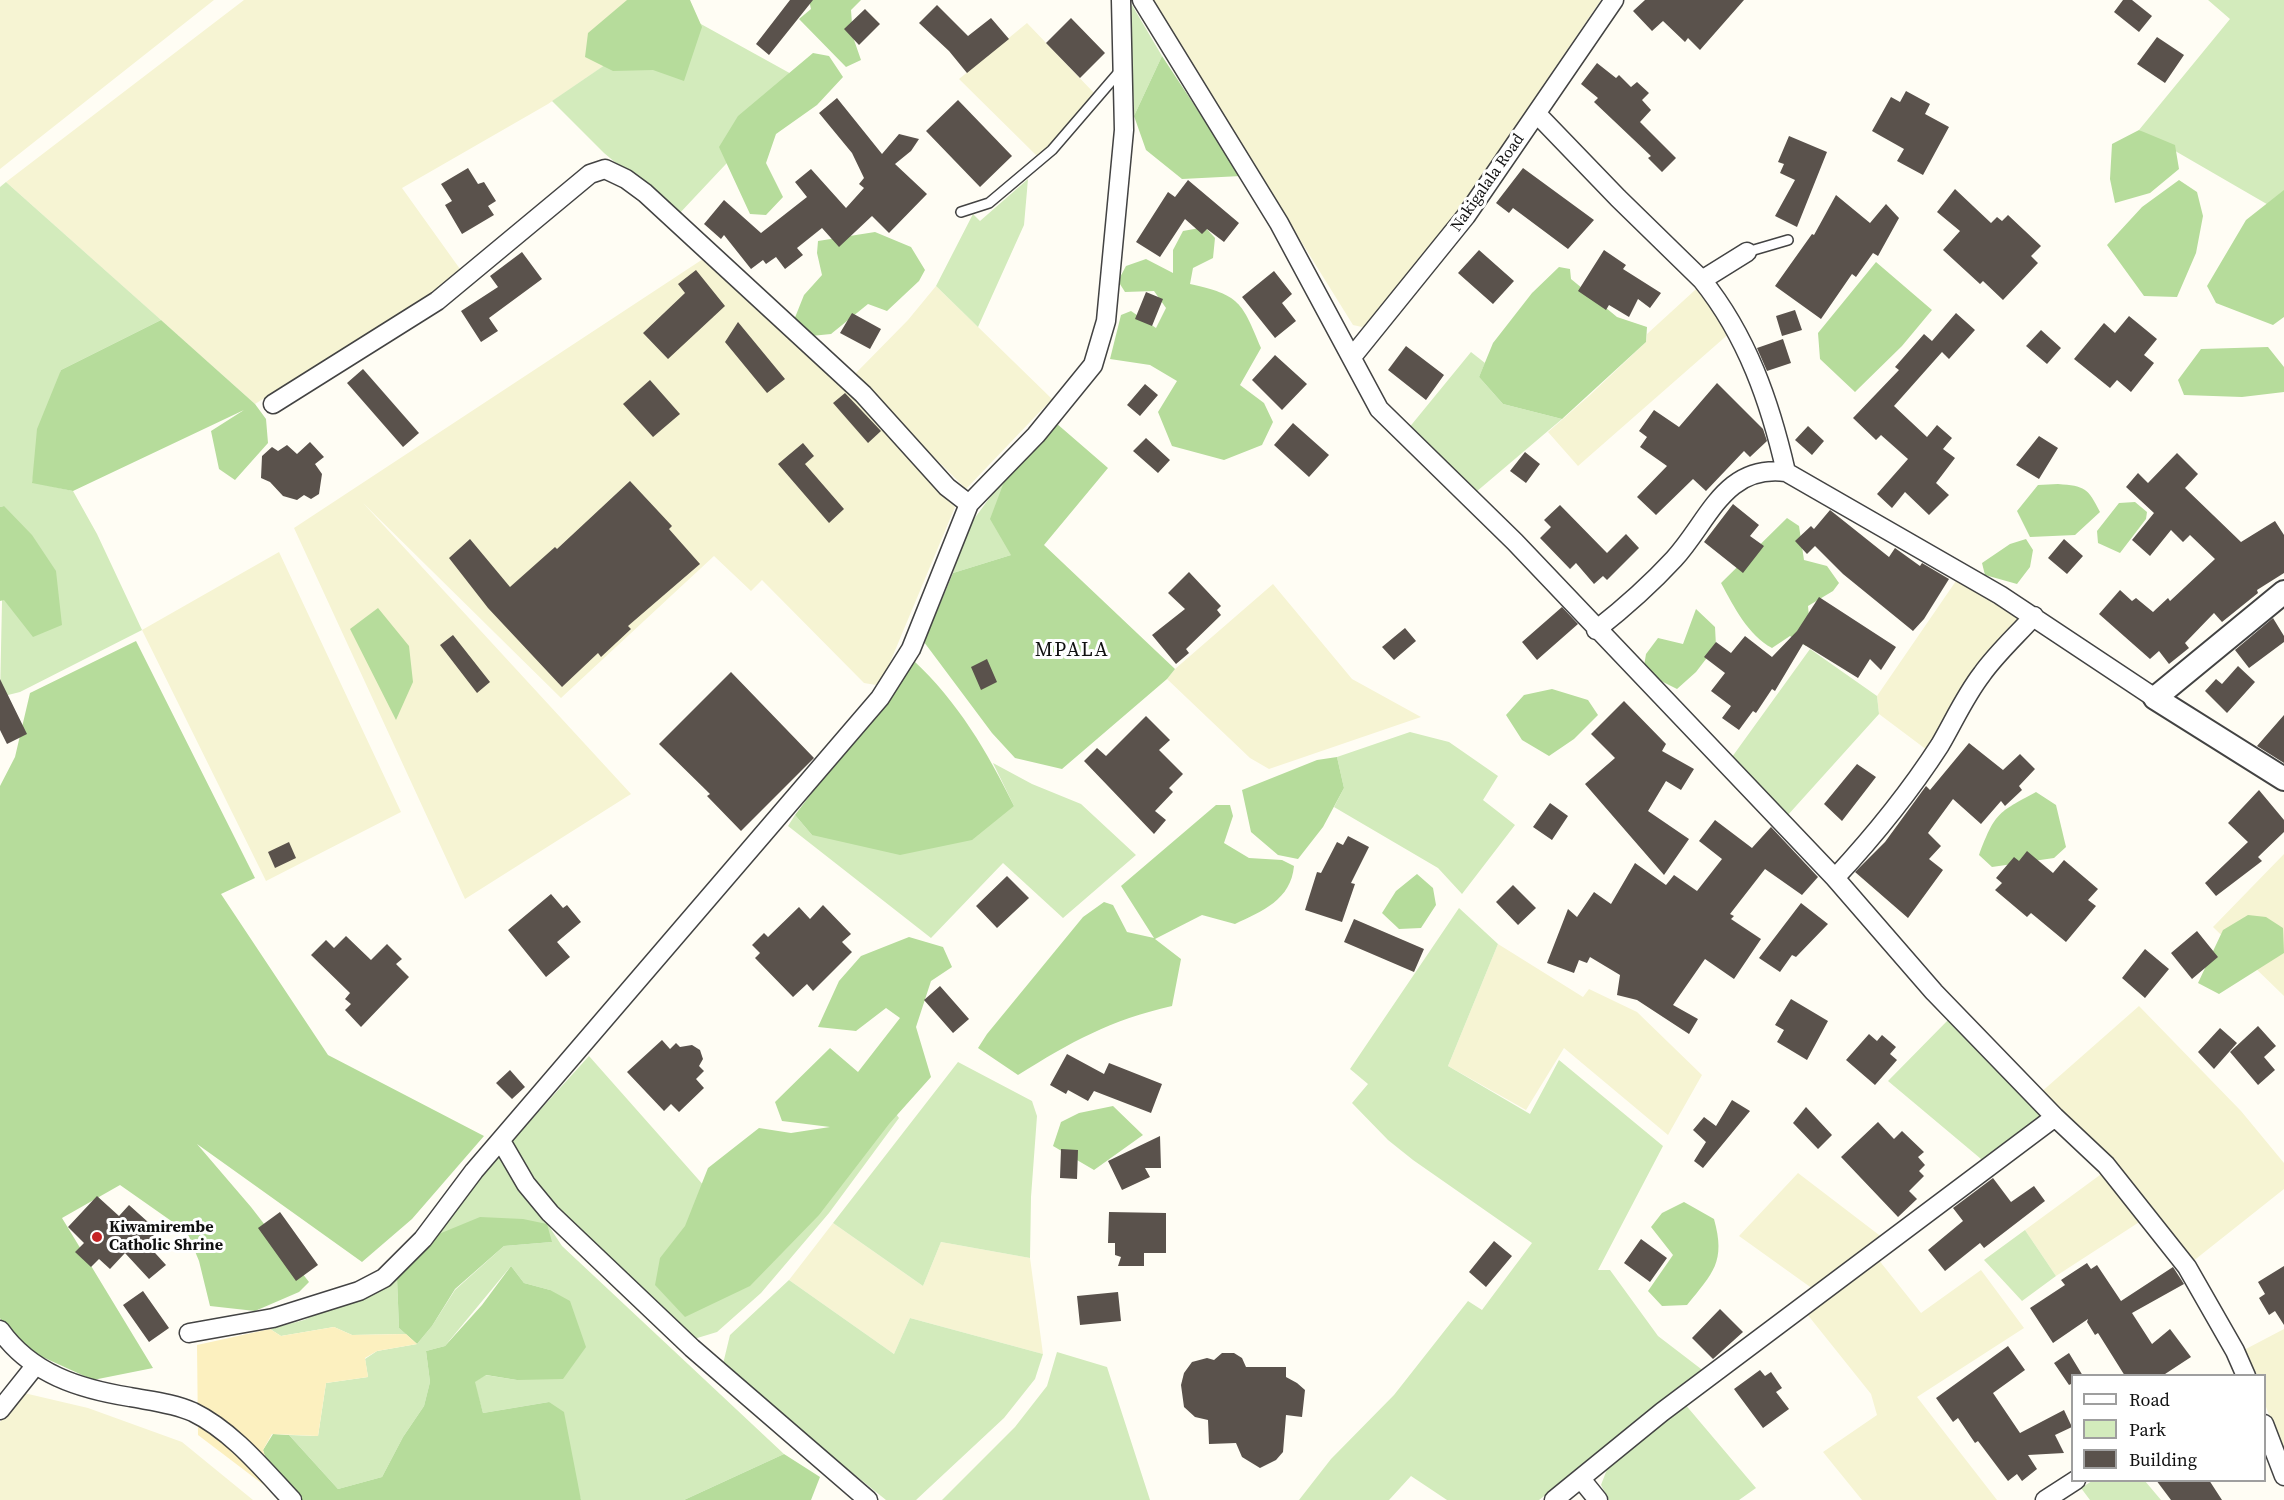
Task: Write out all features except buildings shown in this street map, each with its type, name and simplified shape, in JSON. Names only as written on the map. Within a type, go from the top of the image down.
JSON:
[{"type":"street","points":[[189,1333],[273,1318],[359,1291],[384,1278],[423,1239],[501,1141],[880,698],[911,649],[969,504],[1036,435],[1093,365],[1106,321],[1124,130],[1120,0]]},
{"type":"street","points":[[1142,0],[1279,223],[1328,318],[1352,357],[1367,390],[1379,409],[1507,534],[1596,630],[1747,783],[1835,878],[1934,992],[2055,1117],[2106,1165],[2187,1267],[2235,1351],[2245,1374]]},
{"type":"street","name":"Nakigalala Road","points":[[1352,357],[1466,216],[1614,0]]},
{"type":"street","points":[[1537,114],[1702,280],[1729,318],[1750,358],[1775,423],[1786,472]]},
{"type":"street","points":[[273,404],[437,300],[590,174],[605,169],[620,175],[645,193],[863,394],[947,487],[969,504]]},
{"type":"street","points":[[1702,280],[1747,252]]},
{"type":"street","points":[[1596,630],[1646,588],[1676,557],[1712,506],[1732,486],[1751,474],[1769,470],[1786,472],[2034,616],[2155,698],[2284,779]]},
{"type":"street","points":[[2155,698],[2284,592]]},
{"type":"street","points":[[1835,878],[1880,829],[1899,804],[1941,743],[1961,704],[1983,672],[2034,616]]},
{"type":"street","points":[[1554,1500],[1662,1412],[2055,1117]]},
{"type":"street","points":[[501,1141],[526,1184],[550,1213],[692,1348],[868,1500]]},
{"type":"street","points":[[0,1330],[12,1347],[35,1366],[95,1391],[165,1403],[193,1412],[238,1443],[292,1500]]},
{"type":"street","points":[[0,1410],[35,1366]]},
{"type":"street","points":[[2266,1427],[2284,1476]]},
{"type":"street","points":[[1581,1479],[1598,1500]]},
{"type":"street","points":[[2046,1500],[2073,1482]]},
{"type":"lane","points":[[961,212],[989,203],[1052,150],[1123,68]]},
{"type":"lane","points":[[1747,252],[1788,240]]},
{"type":"shaded area","points":[[0,0],[214,0],[0,169]]},
{"type":"shaded area","points":[[244,0],[672,0],[681,13],[548,104],[402,188],[460,269],[432,293],[255,404],[6,182]]},
{"type":"shaded area","points":[[1151,0],[1601,0],[1435,245],[1371,322],[1362,327],[1353,325]]},
{"type":"shaded area","points":[[1027,23],[1095,94],[1038,157],[959,79]]},
{"type":"shaded area","points":[[703,259],[870,409],[955,507],[886,672],[876,685],[864,683],[762,580],[751,591],[714,556],[561,698],[363,503],[631,794],[465,899],[294,528]]},
{"type":"shaded area","points":[[1706,280],[1732,331],[1578,466],[1548,432],[1646,342],[1647,334]]},
{"type":"shaded area","points":[[936,286],[1052,399],[966,489],[853,376],[908,320]]},
{"type":"shaded area","points":[[279,552],[401,812],[266,881],[142,630]]},
{"type":"shaded area","points":[[1958,578],[2022,617],[1927,750],[1879,714],[1877,696]]},
{"type":"shaded area","points":[[1273,584],[1352,679],[1421,717],[1269,769],[1250,758],[1167,679],[1175,669]]},
{"type":"shaded area","points":[[2284,854],[2284,996],[2213,927]]},
{"type":"shaded area","points":[[1498,944],[1583,997],[1589,989],[1637,1012],[1702,1075],[1668,1135],[1564,1048],[1526,1110],[1448,1066]]},
{"type":"shaded area","points":[[2139,1006],[2241,1111],[2284,1163],[2284,1189],[2192,1262],[2039,1094]]},
{"type":"shaded area","points":[[2104,1172],[2144,1219],[2056,1276],[2025,1230]]},
{"type":"shaded area","points":[[1798,1173],[1883,1238],[1813,1289],[1739,1236]]},
{"type":"shaded area","points":[[833,1223],[923,1286],[941,1242],[1030,1258],[1043,1354],[910,1318],[894,1354],[789,1280]]},
{"type":"shaded area","points":[[1878,1259],[1921,1313],[1981,1270],[2024,1328],[1917,1397],[1997,1500],[1862,1500],[1823,1452],[1877,1415],[1871,1394],[1807,1314]]},
{"type":"shaded area","points":[[2284,1329],[2284,1455],[2266,1407],[2266,1374],[2254,1374],[2244,1350]]},
{"type":"shaded area","points":[[24,1393],[88,1408],[182,1442],[253,1500],[0,1500],[0,1422]]},
{"type":"green space","points":[[627,0],[690,0],[702,27],[684,81],[653,70],[613,71],[585,57],[588,33]]},
{"type":"green space","points":[[809,0],[861,0],[851,10],[853,37],[861,60],[846,67],[799,19],[811,9]]},
{"type":"green space","points":[[1129,0],[1162,56],[1134,116]]},
{"type":"green space","points":[[2208,0],[2284,0],[2284,214],[2139,130],[2230,19]]},
{"type":"green space","points":[[681,13],[804,81],[678,215],[604,153],[552,101]]},
{"type":"green space","points":[[813,53],[829,56],[843,77],[817,105],[776,134],[766,163],[783,197],[766,215],[750,214],[719,147],[738,116]]},
{"type":"green space","points":[[1162,56],[1241,176],[1182,179],[1146,150],[1134,116]]},
{"type":"green space","points":[[2139,130],[2175,145],[2179,169],[2150,193],[2115,203],[2110,179],[2112,144]]},
{"type":"green space","points":[[1028,179],[1024,225],[978,327],[936,286],[973,214],[980,221]]},
{"type":"green space","points":[[2179,180],[2197,192],[2203,216],[2196,253],[2177,297],[2144,296],[2107,245],[2142,207]]},
{"type":"green space","points":[[6,182],[161,320],[61,370],[32,482],[73,491],[97,534],[142,630],[20,692],[0,697],[4,506],[0,507],[0,187]]},
{"type":"green space","points":[[2284,190],[2284,317],[2273,325],[2216,303],[2207,286],[2246,220]]},
{"type":"green space","points":[[1205,227],[1215,238],[1213,258],[1193,268],[1190,284],[1220,292],[1237,303],[1243,310],[1261,348],[1240,385],[1264,403],[1273,422],[1262,445],[1224,460],[1172,446],[1158,412],[1177,381],[1150,365],[1110,359],[1121,315],[1131,311],[1156,328],[1166,308],[1154,291],[1125,292],[1118,281],[1126,266],[1146,259],[1173,273],[1173,250],[1183,231]]},
{"type":"green space","points":[[875,232],[911,247],[925,270],[919,281],[887,311],[868,304],[831,334],[811,336],[794,320],[804,295],[822,275],[817,253],[818,241]]},
{"type":"green space","points":[[1876,262],[1932,310],[1902,346],[1855,392],[1820,359],[1818,333]]},
{"type":"green space","points":[[1559,267],[1570,269],[1571,279],[1617,317],[1647,327],[1646,342],[1562,419],[1503,404],[1479,377],[1493,343],[1532,293]]},
{"type":"green space","points":[[161,320],[255,404],[266,419],[268,443],[235,480],[219,469],[211,431],[244,410],[73,491],[32,483],[37,429],[61,370]]},
{"type":"green space","points":[[2268,347],[2284,367],[2284,392],[2242,397],[2184,395],[2178,380],[2201,349]]},
{"type":"green space","points":[[1471,352],[1485,363],[1479,377],[1503,404],[1562,419],[1476,492],[1408,429]]},
{"type":"green space","points":[[1056,423],[1108,468],[1044,545],[1175,669],[1167,679],[1062,769],[1015,758],[992,733],[924,642],[953,573],[1011,555],[990,519],[1007,474]]},
{"type":"green space","points":[[1007,474],[1011,555],[953,573],[966,530]]},
{"type":"green space","points":[[2058,484],[2080,487],[2085,490],[2100,512],[2075,535],[2030,537],[2017,511],[2038,485]]},
{"type":"green space","points":[[2135,502],[2147,512],[2146,519],[2120,553],[2098,543],[2097,531],[2119,503]]},
{"type":"green space","points":[[4,506],[32,535],[56,571],[62,625],[33,637],[4,600],[0,601],[0,507]]},
{"type":"green space","points":[[1787,518],[1799,526],[1804,560],[1827,566],[1839,583],[1833,591],[1808,606],[1811,639],[1806,646],[1790,636],[1772,648],[1749,628],[1721,583]]},
{"type":"green space","points":[[2026,539],[2033,550],[2030,567],[2017,584],[1985,575],[1982,563],[2010,544]]},
{"type":"green space","points":[[378,608],[409,646],[413,682],[396,720],[350,629]]},
{"type":"green space","points":[[1696,609],[1715,627],[1716,646],[1696,672],[1677,689],[1643,672],[1646,654],[1658,638],[1683,644]]},
{"type":"green space","points":[[136,641],[255,878],[221,894],[328,1055],[484,1136],[412,1219],[362,1262],[197,1144],[251,1207],[309,1282],[299,1292],[255,1311],[210,1306],[199,1261],[187,1232],[120,1185],[62,1218],[153,1368],[93,1380],[14,1344],[0,1318],[0,786],[15,757],[30,693]]},
{"type":"green space","points":[[1810,649],[1877,696],[1879,714],[1787,816],[1732,757]]},
{"type":"green space","points":[[913,660],[958,710],[993,766],[1014,806],[972,840],[900,855],[812,835],[795,815]]},
{"type":"green space","points":[[1552,689],[1588,700],[1598,715],[1574,739],[1549,756],[1522,740],[1506,715],[1524,695]]},
{"type":"green space","points":[[1410,732],[1449,742],[1498,776],[1483,800],[1515,825],[1462,894],[1438,868],[1334,807],[1344,788],[1337,757]]},
{"type":"green space","points":[[1337,757],[1344,788],[1323,827],[1298,859],[1278,855],[1251,832],[1242,790],[1317,760]]},
{"type":"green space","points":[[993,763],[1032,784],[1081,804],[1136,855],[1063,918],[1003,863],[931,938],[788,826],[795,815],[812,835],[1014,806]]},
{"type":"green space","points":[[2036,792],[2056,805],[2066,847],[2054,858],[1992,867],[1979,855],[1989,830],[2005,810]]},
{"type":"green space","points":[[1216,805],[1230,805],[1233,816],[1224,843],[1249,858],[1282,860],[1294,866],[1292,878],[1281,896],[1265,909],[1235,924],[1202,915],[1155,939],[1181,959],[1172,1006],[1129,1018],[1092,1033],[1018,1075],[978,1048],[1083,917],[1104,902],[1113,905],[1127,932],[1154,938],[1121,886]]},
{"type":"green space","points":[[1417,874],[1433,888],[1436,905],[1421,928],[1399,929],[1382,913],[1396,891]]},
{"type":"green space","points":[[1459,908],[1498,944],[1448,1066],[1530,1114],[1559,1060],[1663,1146],[1598,1270],[1610,1270],[1658,1336],[1705,1372],[1539,1500],[1447,1500],[1411,1476],[1389,1500],[1299,1500],[1331,1459],[1394,1395],[1468,1301],[1482,1310],[1532,1243],[1413,1160],[1388,1140],[1352,1103],[1368,1084],[1350,1069]]},
{"type":"green space","points":[[2248,915],[2266,917],[2283,928],[2284,953],[2219,994],[2198,983],[2223,930]]},
{"type":"green space","points":[[909,937],[943,947],[952,967],[931,981],[916,1027],[931,1077],[889,1124],[819,1215],[750,1286],[685,1317],[655,1285],[660,1258],[685,1226],[708,1168],[759,1128],[791,1133],[830,1127],[782,1121],[775,1102],[830,1048],[858,1072],[900,1018],[886,1008],[856,1031],[818,1027],[839,981],[861,956]]},
{"type":"green space","points":[[1950,1018],[2047,1119],[1987,1164],[1888,1081]]},
{"type":"green space","points":[[589,1056],[713,1196],[896,1114],[899,1118],[829,1213],[761,1293],[717,1332],[694,1339],[551,1206],[512,1141]]},
{"type":"green space","points":[[958,1062],[1032,1101],[1037,1116],[1031,1197],[1030,1258],[941,1242],[923,1286],[833,1223]]},
{"type":"green space","points":[[1113,1106],[1143,1135],[1094,1170],[1053,1146],[1061,1122],[1079,1113]]},
{"type":"green space","points":[[500,1152],[562,1246],[784,1454],[684,1500],[581,1500],[549,1402],[483,1413],[474,1382],[485,1375],[517,1380],[550,1290],[524,1283],[511,1266],[445,1346],[426,1351],[430,1382],[424,1406],[403,1437],[382,1477],[338,1489],[289,1435],[318,1436],[326,1383],[368,1377],[365,1359],[377,1351],[417,1344],[432,1326],[455,1290],[504,1246],[552,1242],[434,1236]]},
{"type":"green space","points":[[1684,1202],[1714,1219],[1718,1257],[1710,1275],[1687,1305],[1662,1306],[1648,1291],[1673,1255],[1651,1227],[1662,1213]]},
{"type":"green space","points":[[480,1217],[523,1219],[547,1224],[552,1242],[504,1246],[455,1289],[432,1326],[417,1344],[399,1328],[397,1278],[434,1236]]},
{"type":"green space","points":[[2025,1230],[2056,1276],[2022,1301],[1984,1260]]},
{"type":"green space","points":[[511,1266],[524,1283],[550,1290],[570,1301],[586,1347],[563,1379],[517,1380],[486,1375],[475,1382],[483,1413],[549,1402],[564,1412],[581,1500],[284,1500],[277,1495],[263,1450],[273,1434],[289,1435],[338,1489],[382,1477],[403,1437],[424,1406],[430,1382],[426,1351],[445,1346],[482,1305]]},
{"type":"green space","points":[[397,1278],[399,1328],[406,1334],[352,1335],[334,1327],[281,1336],[270,1329],[304,1320]]},
{"type":"green space","points":[[789,1280],[894,1354],[910,1318],[1043,1354],[1035,1379],[1004,1418],[916,1500],[886,1500],[722,1368],[730,1335]]},
{"type":"green space","points":[[1057,1352],[1107,1367],[1150,1500],[942,1500],[1015,1427],[1047,1386]]},
{"type":"green space","points":[[1684,1403],[1756,1488],[1739,1500],[1609,1500],[1601,1485],[1609,1464]]},
{"type":"green space","points":[[784,1454],[820,1477],[811,1500],[684,1500]]},
{"type":"green space","points":[[2090,1482],[2146,1482],[2161,1500],[2090,1500],[2081,1488]]},
{"type":"sand","points":[[334,1327],[352,1335],[406,1334],[417,1344],[377,1351],[365,1358],[368,1377],[326,1383],[318,1436],[272,1434],[263,1450],[277,1495],[198,1435],[197,1345],[270,1329],[281,1336]]},
{"type":"place","name":"Kiwamirembe Catholic Shrine","points":[[97,1237]]},
{"type":"district","name":"MPALA","points":[[1072,651]]}]
